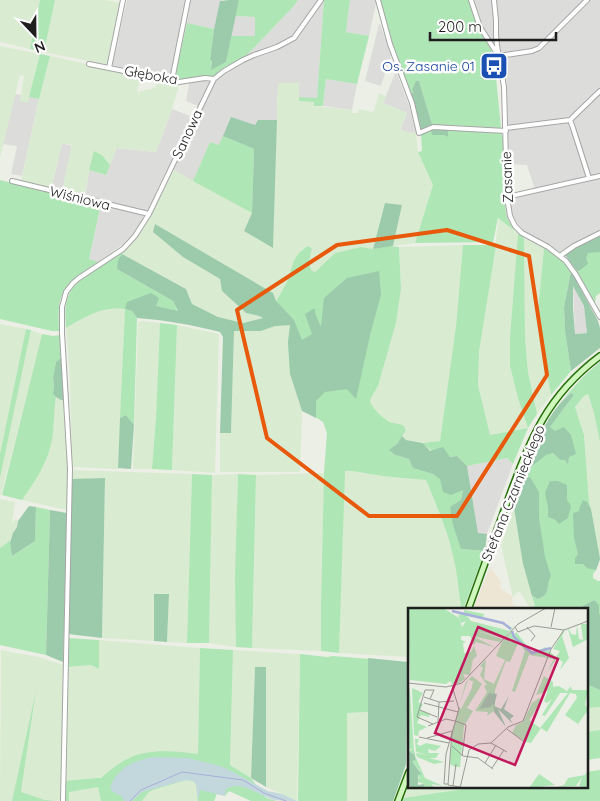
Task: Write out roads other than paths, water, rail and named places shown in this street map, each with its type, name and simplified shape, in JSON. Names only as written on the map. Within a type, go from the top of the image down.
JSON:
[{"type":"street","points":[[109,68],[123,0]]},
{"type":"street","points":[[172,80],[188,0]]},
{"type":"street","name":"Sanowa","points":[[63,801],[70,467],[61,314],[64,299],[69,288],[79,278],[123,249],[141,228],[214,79],[243,60],[277,48],[294,38],[321,0]]},
{"type":"street","points":[[378,0],[390,44],[412,103],[419,133],[433,127],[506,130],[570,120],[600,91]]},
{"type":"street","points":[[471,0],[480,27],[499,56],[532,51],[539,48],[587,0]]},
{"type":"street","name":"Zasanie","points":[[494,0],[496,35],[504,87],[507,197],[510,216],[518,230],[566,260],[600,317]]},
{"type":"street","name":"Głęboka","points":[[89,64],[180,82],[206,78],[214,79]]},
{"type":"street","points":[[570,120],[589,178]]},
{"type":"street","points":[[507,197],[600,176]]},
{"type":"street","name":"Wiśniowa","points":[[12,181],[149,214]]},
{"type":"street","points":[[560,256],[574,246],[600,233]]},
{"type":"street","name":"Stefana Czarnieckiego","points":[[469,608],[524,456],[540,423],[552,404],[567,386],[600,356]]},
{"type":"street","points":[[398,801],[408,775]]},
{"type":"waterway","points":[[130,801],[141,790],[182,772],[243,780],[264,793],[286,801]]},
{"type":"place","name":"Os. Zasanie 01","points":[[494,66]]}]
